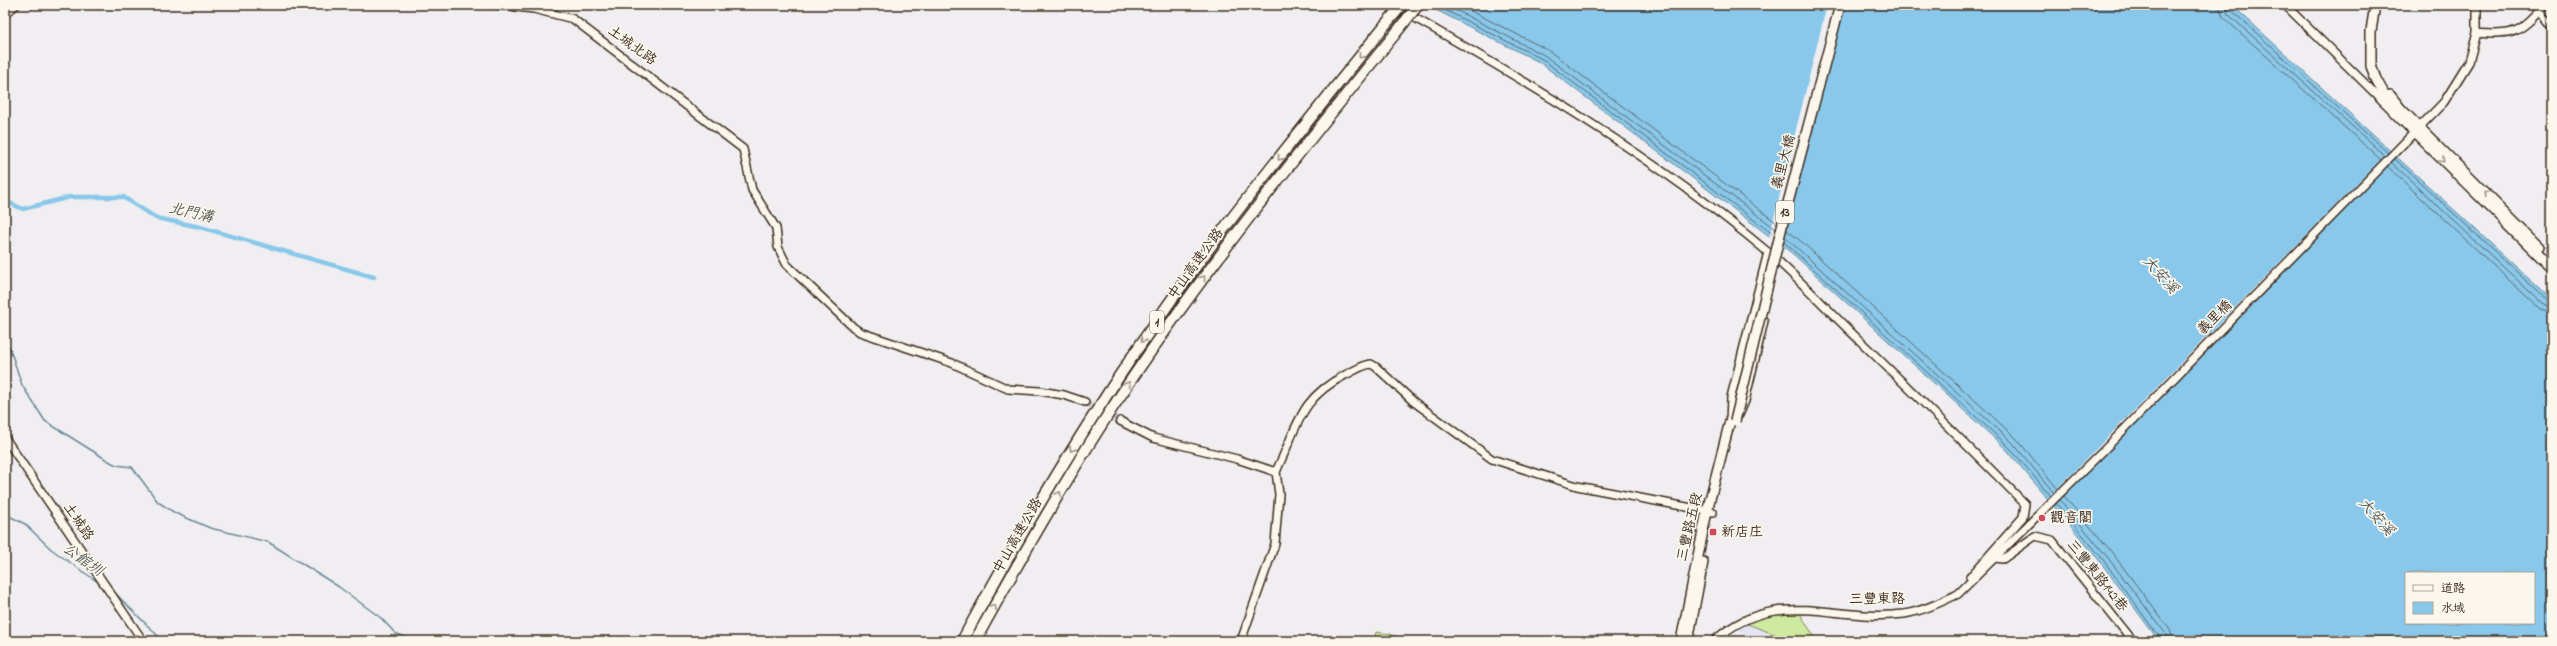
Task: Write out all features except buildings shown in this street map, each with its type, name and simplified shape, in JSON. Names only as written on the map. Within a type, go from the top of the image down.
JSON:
[{"type":"highway","name":"中山高速公路","points":[[962,641],[1040,500],[1135,352],[1240,208],[1402,5]]},
{"type":"highway","name":"中山高速公路","points":[[975,641],[1058,495],[1110,411],[1155,345],[1248,218],[1418,5]]},
{"type":"main road","name":"義里大橋","points":[[1733,421],[1833,5]]},
{"type":"main road","name":"義里大橋","points":[[1733,421],[1840,5]]},
{"type":"main road","points":[[2375,5],[2371,31],[2371,66],[2376,79],[2394,112],[2413,135],[2552,268]]},
{"type":"main road","points":[[2380,5],[2375,31],[2375,48],[2381,77],[2413,135],[2552,261]]},
{"type":"main road","name":"三豐路五段","points":[[1686,640],[1710,512],[1733,421]]},
{"type":"street","points":[[5,14],[16,5]]},
{"type":"street","name":"土城北路","points":[[497,5],[534,9],[573,19],[652,77],[699,117],[735,143],[746,154],[752,190],[776,228],[778,247],[786,265],[860,332],[952,363],[1008,389],[1040,391],[1064,395],[1085,402]]},
{"type":"street","points":[[1392,5],[1534,86],[1602,130],[1768,252],[2025,504],[2023,517],[1962,584],[1958,594]]},
{"type":"street","points":[[2285,5],[2394,112]]},
{"type":"street","name":"義里橋","points":[[2037,516],[2413,135],[2456,86],[2468,62],[2477,33],[2477,5]]},
{"type":"street","points":[[2477,33],[2509,34],[2516,31],[2545,5]]},
{"type":"street","points":[[2539,11],[2552,27]]},
{"type":"street","points":[[1733,421],[1731,397],[1768,252]]},
{"type":"street","points":[[1733,421],[1745,401],[1778,261]]},
{"type":"street","points":[[1241,641],[1275,544],[1279,494],[1276,472],[1307,403],[1315,394],[1331,382],[1362,366],[1371,364],[1414,402],[1492,459],[1577,486],[1710,512]]},
{"type":"street","points":[[1120,421],[1153,438],[1227,456],[1276,472]]},
{"type":"street","name":"土城路","points":[[5,438],[143,641]]},
{"type":"street","name":"三豐東路","points":[[1714,641],[1724,632],[1744,621],[1776,611],[1801,608],[1876,614],[1904,614],[1931,606],[1958,594],[2037,516]]},
{"type":"street","name":"三豐東路142巷","points":[[1995,558],[2003,559],[2035,536],[2052,540],[2133,641]]},
{"type":"shaded area","points":[[1745,623],[1785,637],[1792,641],[1757,641],[1735,628]]},
{"type":"green space","points":[[1799,612],[1817,641],[1792,641],[1745,623],[1773,614]]},
{"type":"green space","points":[[1376,632],[1390,634],[1406,641],[1374,641]]},
{"type":"water","name":"大安溪","points":[[1426,5],[2232,5],[2552,300],[2552,641],[2159,641],[2098,559],[2006,449],[1793,254],[1539,62]]},
{"type":"pier","points":[[1827,5],[1841,5],[1780,246],[1769,238]]},
{"type":"pier","points":[[2392,148],[2397,152],[2050,505],[2046,500]]},
{"type":"waterway","name":"北門溝","points":[[5,201],[23,209],[70,197],[123,197],[156,218],[200,227],[374,277]]},
{"type":"waterway","points":[[5,342],[10,349],[22,385],[45,421],[116,465],[132,467],[158,502],[175,513],[210,528],[268,542],[339,587],[381,618],[395,633],[415,641]]},
{"type":"waterway","name":"公館圳","points":[[5,514],[25,524],[51,549],[102,585]]},
{"type":"waterway","name":"公館圳","points":[[111,589],[163,641]]},
{"type":"waterway","points":[[493,641],[513,641]]},
{"type":"waterway","points":[[879,641],[943,641]]},
{"type":"tunnel","points":[[1085,402],[1120,421]]},
{"type":"place","name":"觀音閣","points":[[2042,518]]},
{"type":"place","name":"新店庄","points":[[1713,532]]}]
